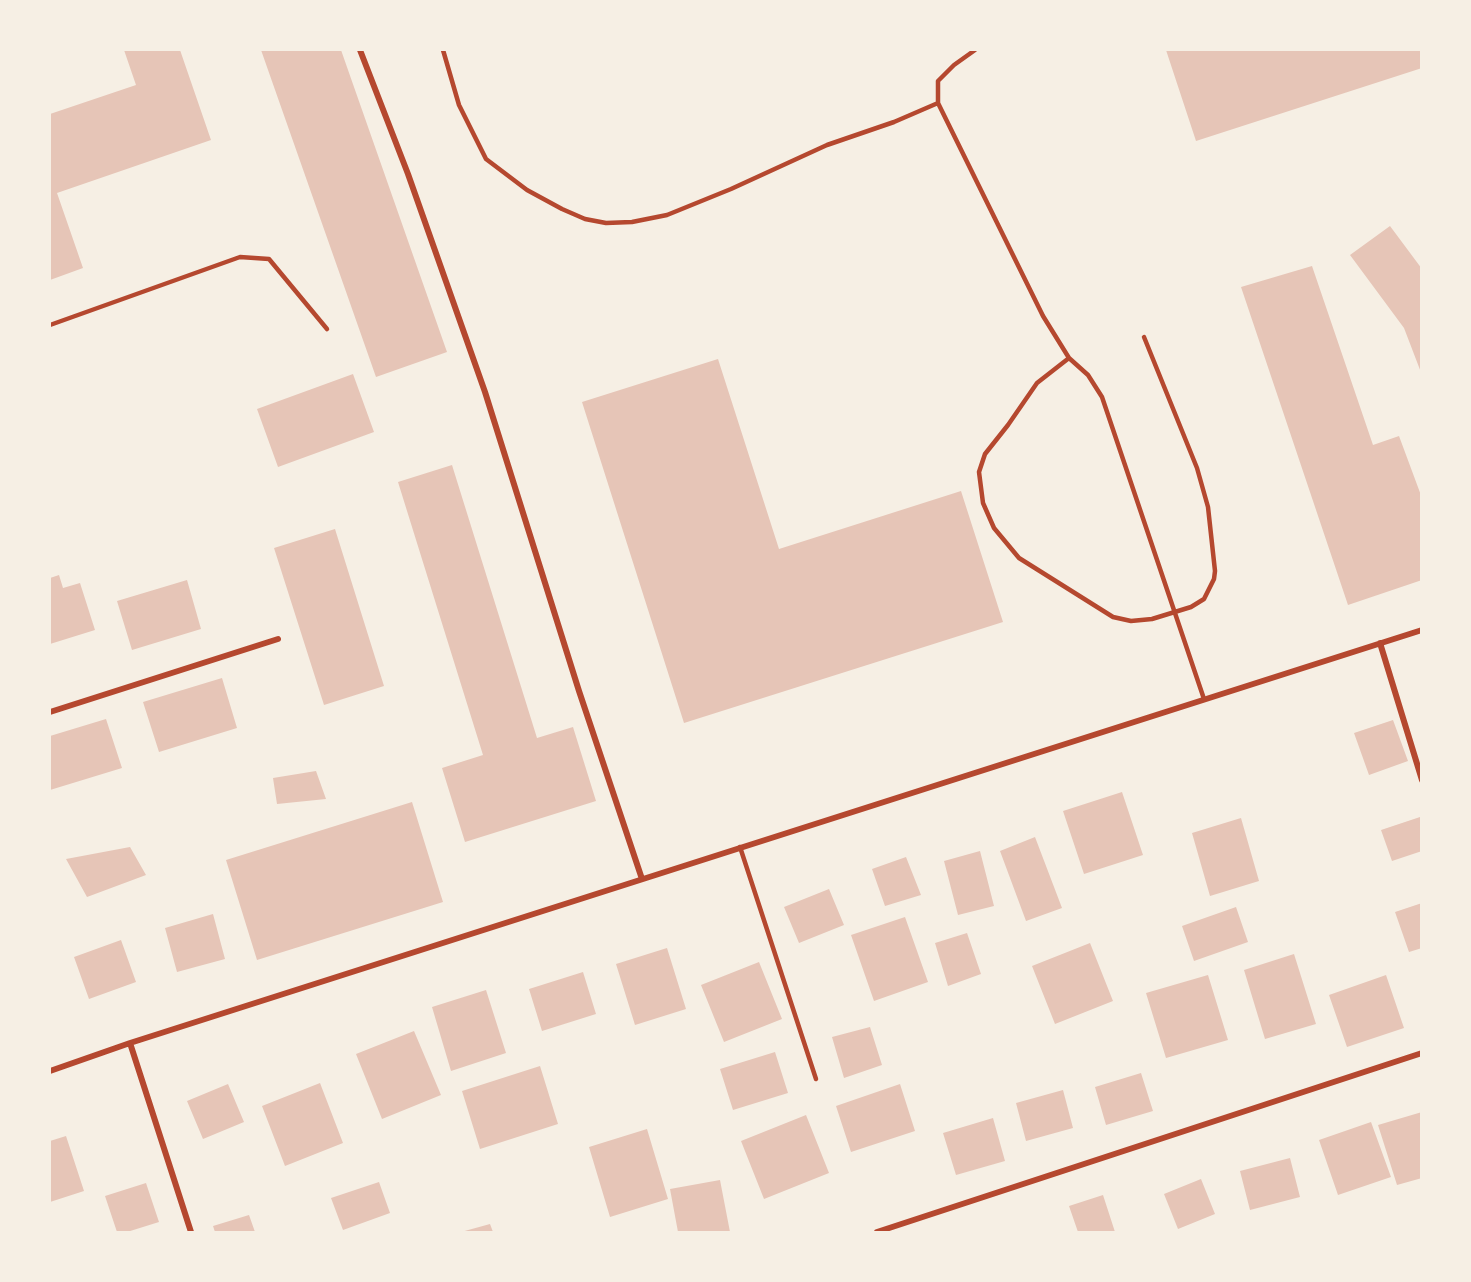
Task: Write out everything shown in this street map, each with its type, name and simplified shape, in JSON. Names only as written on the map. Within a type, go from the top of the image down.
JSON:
[{"type":"street","points":[[360,50],[408,174],[485,392],[579,690],[642,879]]},
{"type":"street","points":[[50,1071],[130,1042],[1422,630]]},
{"type":"street","points":[[50,712],[278,639]]},
{"type":"street","points":[[1380,643],[1422,780]]},
{"type":"street","points":[[130,1042],[191,1233]]},
{"type":"street","points":[[877,1233],[1422,1053]]},
{"type":"lane","points":[[443,50],[459,105],[486,159],[527,190],[561,209],[585,219],[606,223],[632,222],[667,215],[731,189],[827,145],[894,122],[938,103]]},
{"type":"lane","points":[[975,50],[938,81],[938,103],[1043,316],[1070,358],[1088,375],[1102,396],[1204,699]]},
{"type":"lane","points":[[50,325],[240,257],[269,259],[327,329]]},
{"type":"lane","points":[[1070,358],[1037,383],[985,454],[979,472],[983,503],[994,528],[1019,558],[1113,617],[1131,621],[1152,619],[1191,608],[1204,598],[1214,579],[1208,507],[1197,468],[1143,337]]},
{"type":"lane","points":[[740,848],[816,1079]]},
{"type":"building","points":[[124,50],[180,50],[211,140],[57,193],[83,268],[50,280],[50,114],[136,85]]},
{"type":"building","points":[[261,50],[341,50],[447,352],[376,377]]},
{"type":"building","points":[[1166,50],[1422,50],[1422,68],[1196,141]]},
{"type":"building","points":[[1390,226],[1422,269],[1422,375],[1404,328],[1350,255]]},
{"type":"building","points":[[1312,266],[1373,445],[1399,436],[1422,498],[1422,580],[1348,605],[1241,287]]},
{"type":"building","points":[[718,359],[779,549],[961,491],[1003,622],[684,723],[582,402]]},
{"type":"building","points":[[353,374],[374,432],[278,467],[257,409]]},
{"type":"building","points":[[452,465],[537,738],[573,727],[596,801],[465,842],[442,768],[483,755],[398,482]]},
{"type":"building","points":[[335,529],[384,686],[324,705],[274,548]]},
{"type":"building","points":[[59,575],[63,588],[80,583],[95,630],[50,644],[50,578]]},
{"type":"building","points":[[187,580],[201,629],[132,650],[117,601]]},
{"type":"building","points":[[222,678],[237,728],[159,752],[143,702]]},
{"type":"building","points":[[106,719],[122,768],[50,790],[50,736]]},
{"type":"building","points":[[1393,720],[1408,761],[1369,775],[1354,733]]},
{"type":"building","points":[[316,771],[326,799],[277,804],[273,778]]},
{"type":"building","points":[[1122,792],[1143,855],[1084,874],[1063,811]]},
{"type":"building","points":[[412,802],[443,902],[257,960],[226,860]]},
{"type":"building","points":[[1420,817],[1422,851],[1392,861],[1381,830]]},
{"type":"building","points":[[1241,818],[1259,881],[1210,896],[1192,833]]},
{"type":"building","points":[[1035,837],[1062,908],[1026,921],[1000,851]]},
{"type":"building","points":[[130,847],[146,875],[87,897],[66,859]]},
{"type":"building","points":[[980,851],[994,906],[958,915],[944,861]]},
{"type":"building","points":[[906,857],[921,895],[885,906],[872,869]]},
{"type":"building","points":[[829,889],[844,925],[799,943],[784,907]]},
{"type":"building","points":[[1422,903],[1422,948],[1409,952],[1395,912]]},
{"type":"building","points":[[1236,907],[1248,942],[1194,961],[1182,926]]},
{"type":"building","points":[[213,914],[225,959],[177,972],[165,928]]},
{"type":"building","points":[[905,917],[928,982],[874,1001],[851,935]]},
{"type":"building","points":[[967,933],[981,974],[948,986],[935,943]]},
{"type":"building","points":[[121,940],[136,982],[89,999],[74,957]]},
{"type":"building","points":[[1090,943],[1113,1001],[1055,1024],[1032,966]]},
{"type":"building","points":[[667,948],[686,1009],[635,1025],[616,964]]},
{"type":"building","points":[[1294,954],[1316,1024],[1265,1039],[1244,970]]},
{"type":"building","points":[[759,962],[782,1019],[724,1042],[701,985]]},
{"type":"building","points":[[583,972],[596,1014],[542,1031],[529,989]]},
{"type":"building","points":[[1208,975],[1228,1040],[1166,1058],[1146,993]]},
{"type":"building","points":[[1386,975],[1404,1028],[1347,1047],[1329,995]]},
{"type":"building","points":[[486,990],[506,1053],[451,1071],[432,1007]]},
{"type":"building","points":[[870,1027],[882,1065],[844,1078],[832,1037]]},
{"type":"building","points":[[414,1031],[441,1095],[382,1119],[356,1054]]},
{"type":"building","points":[[775,1052],[788,1093],[733,1110],[720,1069]]},
{"type":"building","points":[[540,1066],[558,1124],[480,1149],[462,1091]]},
{"type":"building","points":[[1141,1073],[1153,1111],[1106,1125],[1095,1087]]},
{"type":"building","points":[[320,1083],[343,1143],[285,1166],[262,1106]]},
{"type":"building","points":[[228,1084],[244,1122],[203,1139],[187,1101]]},
{"type":"building","points":[[900,1084],[915,1131],[851,1152],[836,1106]]},
{"type":"building","points":[[1063,1090],[1073,1128],[1026,1141],[1016,1103]]},
{"type":"building","points":[[1422,1112],[1422,1178],[1397,1185],[1378,1125]]},
{"type":"building","points":[[806,1115],[829,1173],[764,1199],[741,1141]]},
{"type":"building","points":[[993,1118],[1005,1161],[956,1175],[943,1133]]},
{"type":"building","points":[[1371,1122],[1391,1177],[1338,1195],[1319,1140]]},
{"type":"building","points":[[647,1129],[668,1199],[610,1217],[589,1147]]},
{"type":"building","points":[[66,1136],[84,1191],[50,1202],[50,1141]]},
{"type":"building","points":[[1290,1158],[1300,1197],[1250,1210],[1240,1171]]},
{"type":"building","points":[[1201,1179],[1215,1214],[1178,1229],[1164,1194]]},
{"type":"building","points":[[720,1180],[730,1232],[678,1232],[670,1189]]},
{"type":"building","points":[[379,1182],[390,1213],[343,1230],[331,1198]]},
{"type":"building","points":[[146,1183],[159,1222],[127,1232],[117,1232],[105,1196]]},
{"type":"building","points":[[1103,1195],[1115,1232],[1078,1232],[1069,1206]]},
{"type":"building","points":[[249,1215],[255,1232],[215,1232],[213,1226]]},
{"type":"building","points":[[490,1224],[493,1232],[461,1232]]}]
